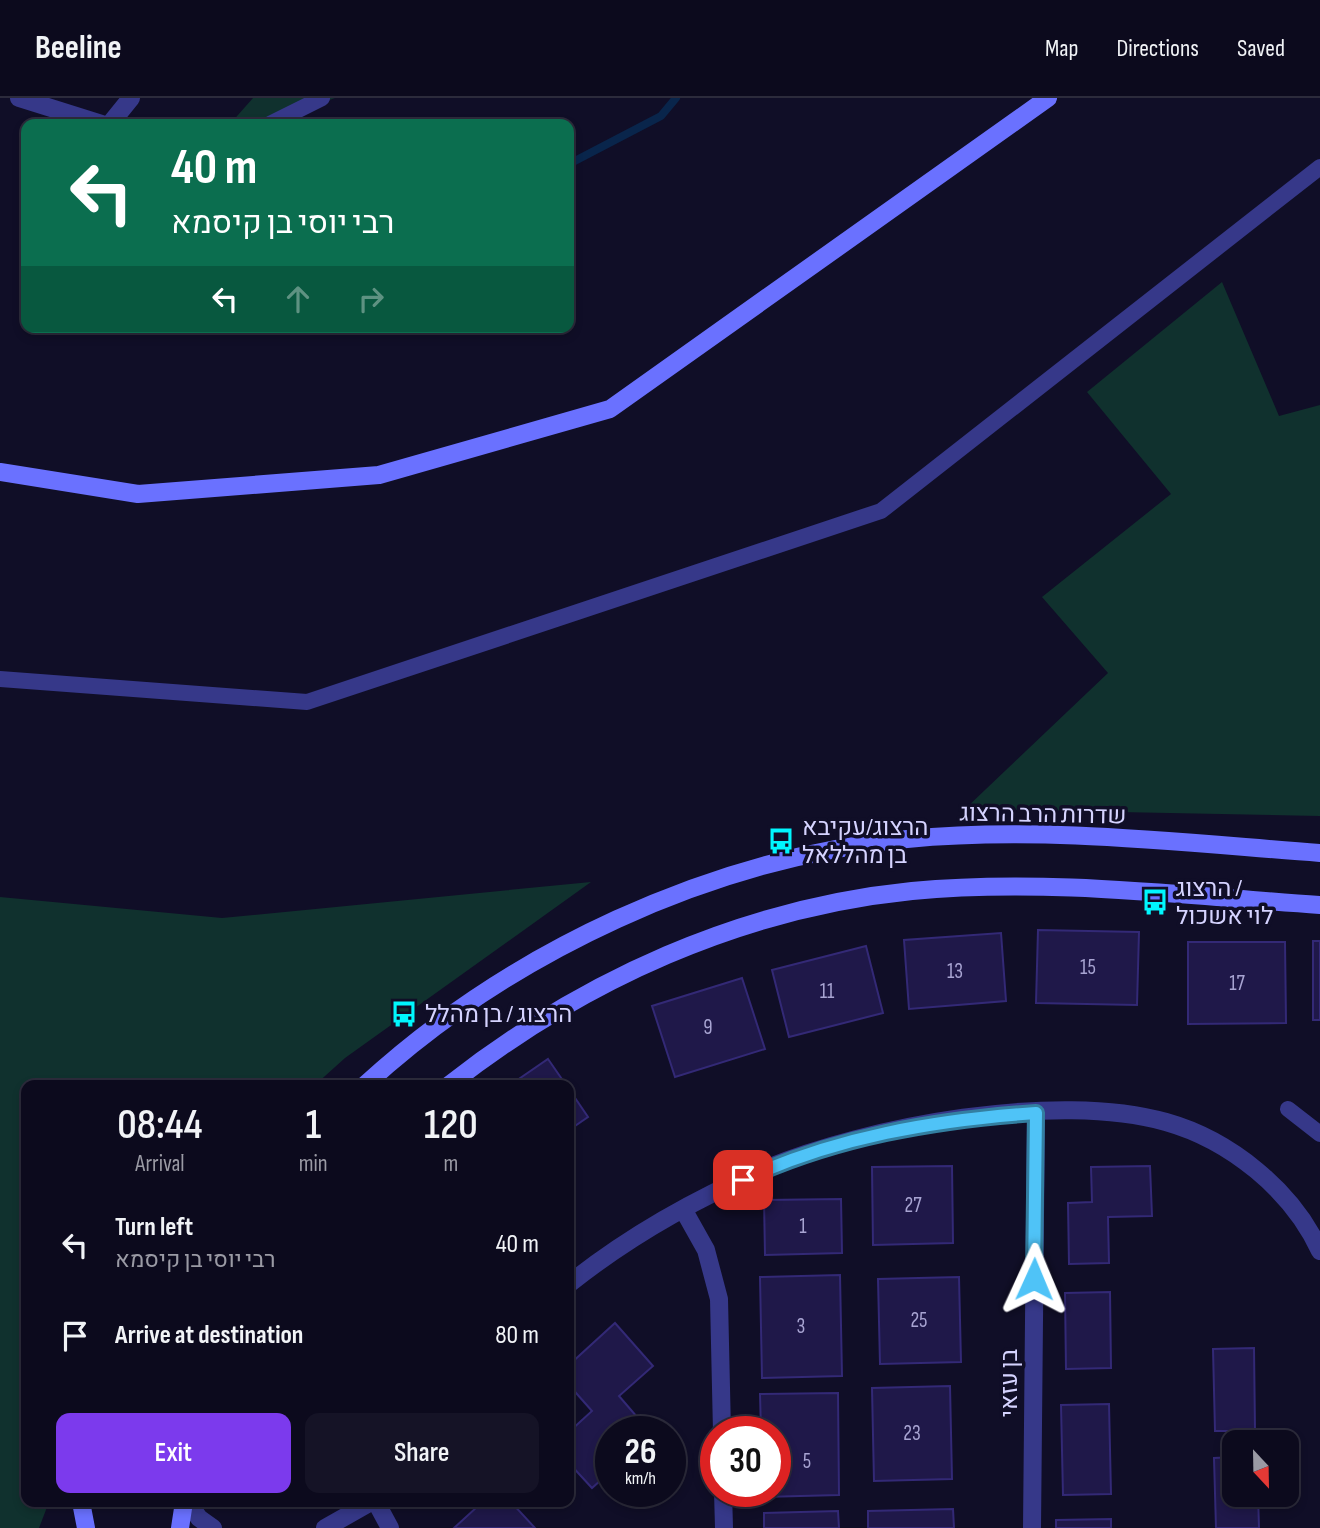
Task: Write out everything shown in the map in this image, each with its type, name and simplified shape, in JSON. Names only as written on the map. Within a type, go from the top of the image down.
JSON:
[{"type":"main road","points":[[0,472],[138,494],[379,475],[610,409],[1048,98]]},
{"type":"main road","name":"שדרות הרב הרצוג","points":[[371,1080],[441,1025],[504,982],[576,940],[626,913],[771,863],[906,839],[982,835],[1073,837],[1320,853]]},
{"type":"main road","points":[[456,1080],[532,1026],[648,961],[784,914],[912,891],[982,887],[1082,890],[1320,905]]},
{"type":"main road","points":[[180,1528],[185,1507]]},
{"type":"street","points":[[19,98],[86,119]]},
{"type":"street","points":[[114,119],[131,98]]},
{"type":"street","points":[[574,1280],[609,1252],[683,1209],[767,1169],[912,1125],[1036,1113],[1123,1114],[1166,1122],[1198,1134],[1232,1153],[1267,1179],[1311,1232],[1320,1251]]},
{"type":"street","name":"בן עזאי","points":[[1032,1528],[1036,1113]]},
{"type":"street","points":[[683,1209],[706,1250],[719,1299],[722,1416]]},
{"type":"street","points":[[190,1507],[213,1528]]},
{"type":"street","points":[[325,1528],[364,1507]]},
{"type":"street","points":[[376,1507],[390,1528]]},
{"type":"street","points":[[723,1507],[724,1528]]},
{"type":"lane","points":[[280,119],[322,98]]},
{"type":"lane","points":[[0,679],[307,702],[881,511],[1320,167]]},
{"type":"lane","points":[[1288,1109],[1320,1134]]},
{"type":"green space","points":[[253,98],[335,98],[277,119],[234,119]]},
{"type":"green space","points":[[1222,282],[1279,416],[1320,405],[1320,816],[965,809],[1108,673],[1042,597],[1171,494],[1087,392]]},
{"type":"green space","points":[[591,882],[345,1058],[321,1080],[21,1080],[21,1507],[47,1507],[39,1528],[0,1528],[0,897],[222,918]]},
{"type":"building","points":[[1038,930],[1139,932],[1137,1005],[1036,1003]]},
{"type":"building","points":[[1001,933],[1006,1001],[909,1009],[904,940]]},
{"type":"building","points":[[1313,941],[1320,941],[1320,1020],[1313,1020]]},
{"type":"building","points":[[1188,942],[1285,942],[1286,1023],[1188,1024]]},
{"type":"building","points":[[866,946],[883,1013],[789,1037],[772,970]]},
{"type":"building","points":[[742,978],[765,1049],[675,1077],[652,1006]]},
{"type":"building","points":[[548,1059],[563,1080],[517,1080]]},
{"type":"building","points":[[574,1096],[588,1117],[574,1127]]},
{"type":"building","points":[[952,1166],[953,1243],[873,1245],[872,1167]]},
{"type":"building","points":[[1150,1166],[1152,1216],[1108,1217],[1109,1263],[1069,1264],[1068,1203],[1092,1202],[1091,1167]]},
{"type":"building","points":[[841,1199],[842,1253],[765,1255],[764,1200]]},
{"type":"building","points":[[840,1275],[842,1376],[762,1378],[760,1277]]},
{"type":"building","points":[[959,1277],[961,1362],[880,1364],[878,1279]]},
{"type":"building","points":[[1110,1292],[1111,1368],[1066,1369],[1065,1293]]},
{"type":"building","points":[[615,1323],[653,1366],[619,1396],[636,1416],[595,1416],[595,1485],[592,1488],[574,1468],[574,1427],[592,1411],[574,1391],[574,1360]]},
{"type":"building","points":[[1254,1348],[1255,1430],[1215,1431],[1213,1349]]},
{"type":"building","points":[[950,1386],[952,1479],[874,1481],[872,1388]]},
{"type":"building","points":[[838,1393],[839,1495],[791,1496],[791,1416],[761,1416],[760,1394]]},
{"type":"building","points":[[1109,1404],[1111,1494],[1063,1495],[1061,1405]]},
{"type":"building","points":[[1214,1458],[1222,1458],[1222,1507],[1258,1507],[1259,1528],[1216,1528]]},
{"type":"building","points":[[477,1507],[516,1507],[535,1528],[454,1528]]},
{"type":"building","points":[[953,1509],[954,1528],[868,1528],[868,1511]]},
{"type":"building","points":[[838,1511],[839,1528],[764,1528],[764,1513]]},
{"type":"building","points":[[1111,1519],[1111,1528],[1056,1528],[1056,1520]]},
{"type":"waterway","points":[[574,161],[661,116],[676,98]]},
{"type":"place","name":"הרצוג/עקיבא בן מהללאל","points":[[781,841]]},
{"type":"place","name":"הרצוג / לוי אשכול","points":[[1155,902]]},
{"type":"place","name":"הרצוג / בן מהלל","points":[[404,1014]]},
{"type":"route","points":[[743,1180],[767,1169],[912,1125],[1036,1113],[1034,1279]]}]
